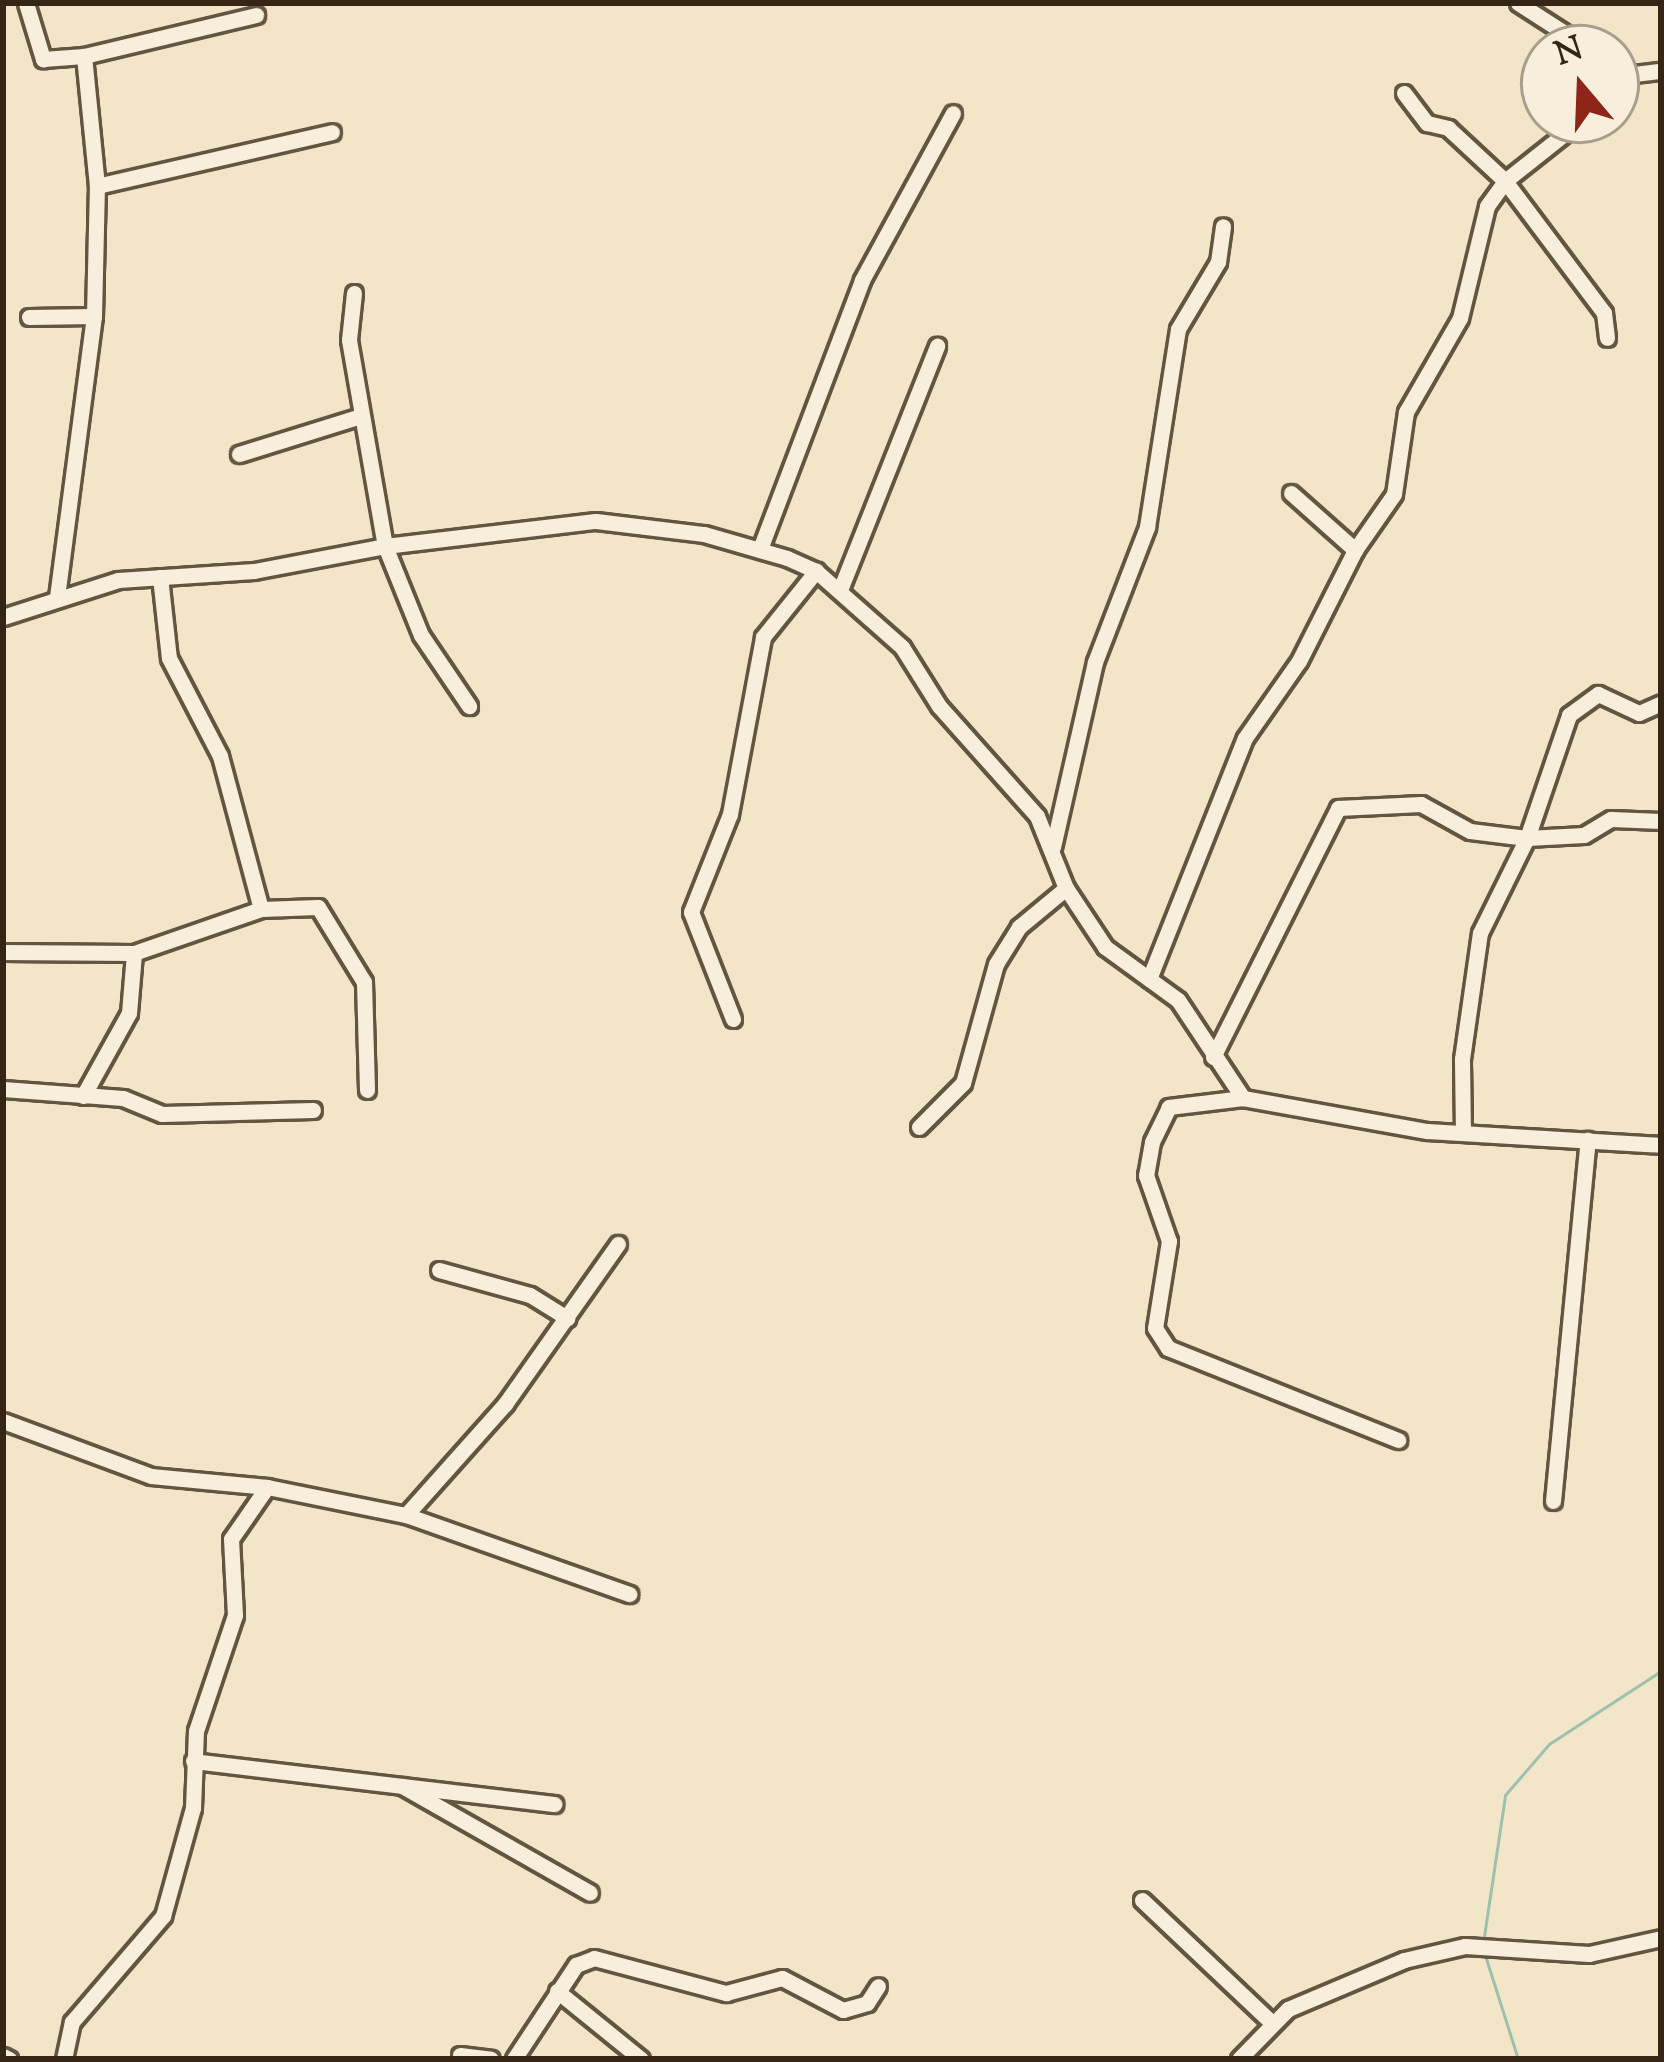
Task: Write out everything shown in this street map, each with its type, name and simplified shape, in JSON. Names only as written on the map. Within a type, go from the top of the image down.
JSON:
[{"type":"street","points":[[26,3],[43,58],[84,56],[256,15]]},
{"type":"street","points":[[1518,3],[1551,24]]},
{"type":"street","points":[[57,597],[94,316],[98,186],[84,56]]},
{"type":"street","points":[[1404,93],[1426,123],[1448,128],[1505,181],[1604,314],[1607,338]]},
{"type":"street","points":[[760,549],[862,280],[953,113]]},
{"type":"street","points":[[98,186],[332,132]]},
{"type":"street","points":[[1149,979],[1245,738],[1299,662],[1354,550],[1394,494],[1406,412],[1460,318],[1472,284],[1475,238],[1505,181],[1552,144]]},
{"type":"street","points":[[1053,847],[1095,662],[1147,527],[1178,329],[1218,262],[1223,226]]},
{"type":"street","points":[[354,293],[350,340],[385,546],[421,635],[469,706]]},
{"type":"street","points":[[29,317],[94,316]]},
{"type":"street","points":[[840,590],[938,346]]},
{"type":"street","points":[[239,454],[361,416]]},
{"type":"street","points":[[1291,493],[1354,550]]},
{"type":"street","points":[[3,617],[57,597],[160,577],[254,571],[385,546],[596,521],[760,549],[816,572],[902,647],[939,706],[1037,816],[1066,888],[1105,947],[1178,1000],[1244,1099]]},
{"type":"street","points":[[734,1019],[691,913],[730,814],[763,638],[816,572]]},
{"type":"street","points":[[160,577],[169,658],[220,756],[261,909]]},
{"type":"street","points":[[1463,1133],[1462,1059],[1480,933],[1527,838],[1569,715],[1598,694],[1640,713],[1661,703]]},
{"type":"street","points":[[1213,1057],[1338,808],[1421,804],[1470,831],[1527,838],[1584,835],[1611,819],[1661,820]]},
{"type":"street","points":[[920,1127],[964,1083],[996,964],[1019,928],[1066,888]]},
{"type":"street","points":[[3,952],[134,953],[261,909],[318,907],[355,957],[368,1008],[367,1090]]},
{"type":"street","points":[[82,1096],[129,1013],[134,953]]},
{"type":"street","points":[[3,1089],[123,1098],[162,1114],[313,1110]]},
{"type":"street","points":[[1398,1440],[1168,1348],[1155,1328],[1169,1241],[1146,1175],[1152,1142],[1169,1107],[1244,1099],[1463,1133],[1661,1144]]},
{"type":"street","points":[[1552,1501],[1588,1140]]},
{"type":"street","points":[[406,1515],[505,1404],[618,1244]]},
{"type":"street","points":[[439,1270],[530,1295],[567,1318]]},
{"type":"street","points":[[3,1420],[151,1476],[267,1487],[406,1515],[628,1594]]},
{"type":"street","points":[[64,2059],[73,2022],[94,1992],[164,1916],[193,1808],[193,1761],[236,1615],[231,1539],[267,1487]]},
{"type":"street","points":[[193,1761],[394,1781],[554,1804]]},
{"type":"street","points":[[394,1781],[590,1893]]},
{"type":"street","points":[[1142,1900],[1270,2021]]},
{"type":"street","points":[[1239,2059],[1270,2021],[1404,1960],[1482,1946],[1588,1954],[1661,1938]]},
{"type":"street","points":[[514,2059],[576,1964],[594,1958],[726,1993],[782,1978],[843,2010],[867,2002],[878,1986]]},
{"type":"street","points":[[557,1991],[640,2059]]},
{"type":"street","points":[[460,2055],[490,2059]]},
{"type":"waterway","points":[[1483,1943],[1505,1795],[1549,1744],[1661,1671]]},
{"type":"waterway","points":[[1484,1952],[1518,2059]]}]
